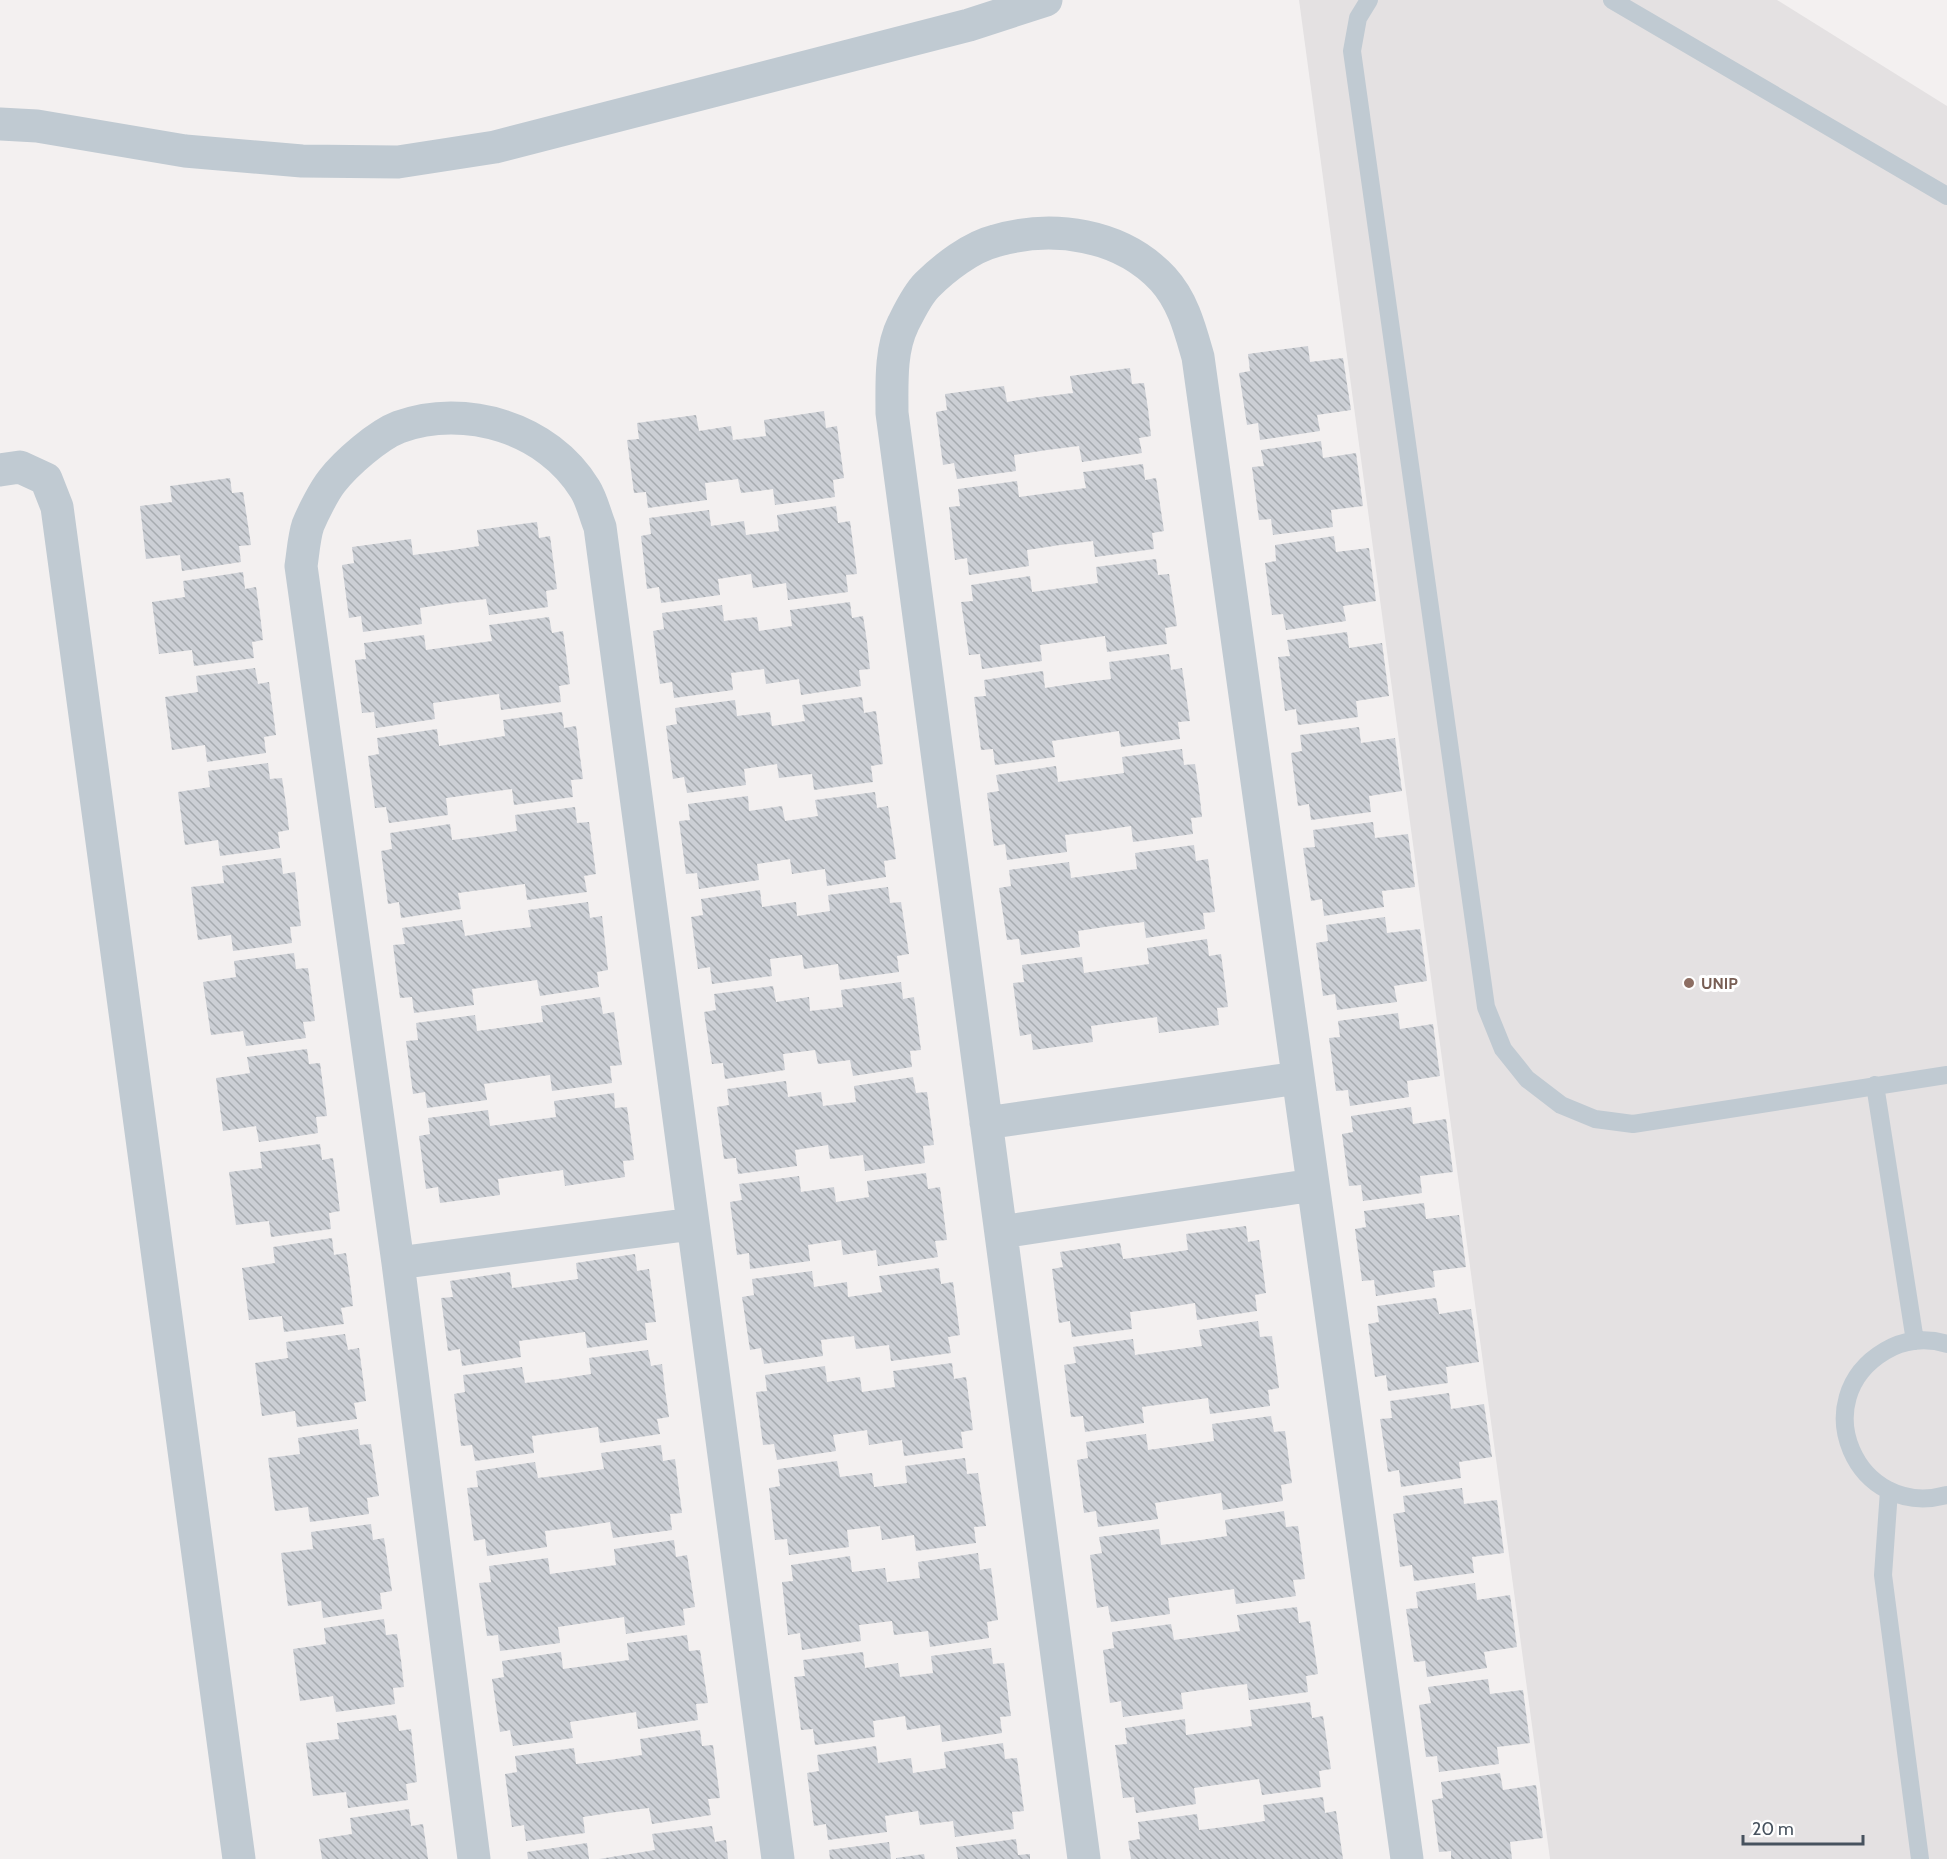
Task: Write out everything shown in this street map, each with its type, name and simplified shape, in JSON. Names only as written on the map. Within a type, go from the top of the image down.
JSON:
[{"type":"street","points":[[0,124],[37,126],[185,151],[302,161],[398,162],[495,147],[969,25],[1046,0]]},
{"type":"street","points":[[1084,1859],[892,413],[892,369],[902,326],[925,287],[956,260],[993,241],[1042,232],[1084,236],[1127,250],[1163,279],[1187,316],[1198,357],[1407,1859]]},
{"type":"street","points":[[474,1859],[398,1263],[301,566],[308,526],[331,482],[362,450],[398,427],[446,417],[490,422],[526,436],[559,458],[585,489],[600,527],[778,1859]]},
{"type":"street","points":[[0,470],[20,467],[46,479],[57,507],[238,1859]]},
{"type":"street","points":[[986,1123],[1298,1078]]},
{"type":"street","points":[[1001,1232],[1313,1185]]},
{"type":"street","points":[[398,1263],[693,1224]]},
{"type":"lane","points":[[1369,0],[1358,18],[1352,51],[1486,1007],[1503,1049],[1527,1079],[1561,1105],[1595,1119],[1633,1124],[1947,1075]]},
{"type":"lane","points":[[1612,0],[1947,196]]},
{"type":"lane","points":[[1875,1085],[1915,1341]]},
{"type":"lane","points":[[1947,1344],[1937,1341],[1915,1341],[1893,1347],[1874,1358],[1858,1375],[1848,1395],[1844,1418],[1847,1440],[1855,1461],[1870,1478],[1889,1491],[1910,1498],[1933,1499],[1947,1495]]},
{"type":"lane","points":[[1889,1491],[1883,1575],[1920,1859]]},
{"type":"shaded area","name":"UNIP","points":[[1299,0],[1777,0],[1947,106],[1947,1859],[1550,1859]]},
{"type":"building","points":[[1308,346],[1310,362],[1343,358],[1351,410],[1317,415],[1320,431],[1260,440],[1258,423],[1247,425],[1239,373],[1250,371],[1248,354]]},
{"type":"building","points":[[1130,368],[1132,384],[1144,383],[1148,409],[1151,436],[1139,438],[1142,453],[1082,462],[1079,446],[1047,450],[1014,455],[1016,471],[957,479],[954,463],[943,465],[936,412],[947,410],[945,394],[1004,386],[1007,402],[1073,393],[1070,376]]},
{"type":"building","points":[[824,411],[826,428],[837,426],[844,478],[833,480],[835,497],[775,505],[773,489],[741,493],[738,479],[705,483],[707,500],[648,508],[646,492],[634,493],[627,440],[639,439],[637,423],[696,415],[699,431],[731,426],[733,440],[766,436],[764,420]]},
{"type":"building","points":[[1321,441],[1323,458],[1356,453],[1363,506],[1331,510],[1333,527],[1273,535],[1271,519],[1259,520],[1252,467],[1264,466],[1261,450]]},
{"type":"building","points":[[1143,464],[1145,480],[1156,478],[1164,531],[1152,533],[1154,549],[1095,557],[1093,541],[1060,545],[1027,550],[1029,566],[969,575],[967,558],[955,560],[949,507],[960,506],[958,489],[1017,481],[1019,497],[1086,488],[1083,472]]},
{"type":"building","points":[[230,478],[232,493],[243,492],[251,545],[239,546],[241,562],[182,571],[180,555],[146,559],[140,506],[172,502],[170,486]]},
{"type":"building","points":[[836,506],[838,523],[850,521],[857,574],[846,575],[848,592],[788,600],[786,583],[753,588],[751,574],[718,579],[720,595],[661,603],[659,587],[647,589],[641,536],[651,534],[649,518],[709,510],[711,526],[744,521],[746,535],[779,531],[777,515]]},
{"type":"building","points":[[537,522],[539,538],[550,536],[557,589],[546,591],[548,607],[489,615],[486,599],[453,603],[420,608],[422,624],[363,632],[361,616],[349,618],[342,565],[354,563],[352,547],[411,539],[413,555],[446,551],[479,546],[477,530]]},
{"type":"building","points":[[1334,536],[1336,552],[1369,548],[1376,601],[1343,606],[1346,621],[1286,630],[1283,614],[1272,615],[1265,563],[1276,561],[1275,545]]},
{"type":"building","points":[[1156,559],[1158,575],[1169,574],[1177,626],[1165,628],[1167,644],[1107,652],[1105,636],[1040,645],[1042,661],[982,669],[980,654],[969,655],[961,602],[973,601],[971,585],[1030,576],[1032,592],[1098,583],[1096,567]]},
{"type":"building","points":[[243,572],[245,589],[256,587],[260,614],[263,640],[252,642],[254,658],[194,666],[192,650],[159,654],[152,602],[185,597],[183,581]]},
{"type":"building","points":[[850,602],[852,618],[863,616],[867,642],[870,669],[859,670],[861,686],[801,695],[799,679],[766,684],[764,669],[731,673],[733,690],[674,698],[672,682],[660,684],[653,631],[664,629],[662,613],[722,605],[724,621],[757,617],[759,631],[792,626],[790,610]]},
{"type":"building","points":[[549,617],[552,633],[563,631],[570,684],[559,686],[561,702],[501,710],[499,694],[433,703],[435,719],[376,728],[374,712],[362,713],[355,660],[366,659],[364,643],[424,635],[426,650],[492,641],[489,625]]},
{"type":"building","points":[[1347,632],[1349,648],[1382,643],[1389,696],[1356,701],[1358,717],[1298,725],[1296,709],[1285,711],[1278,657],[1290,656],[1287,640]]},
{"type":"building","points":[[1169,654],[1171,670],[1182,668],[1190,721],[1178,722],[1180,739],[1121,747],[1119,731],[1052,741],[1055,757],[995,765],[993,749],[981,750],[974,697],[986,696],[984,680],[1043,671],[1045,688],[1111,679],[1109,662]]},
{"type":"building","points":[[255,668],[258,684],[269,682],[276,735],[264,737],[266,753],[207,762],[205,745],[172,750],[165,697],[198,692],[196,676]]},
{"type":"building","points":[[862,697],[864,713],[876,711],[883,764],[871,766],[873,782],[814,790],[812,774],[779,778],[777,764],[744,769],[746,785],[687,793],[684,777],[673,779],[666,726],[677,724],[675,708],[735,700],[737,716],[770,712],[772,726],[805,721],[802,705]]},
{"type":"building","points":[[562,712],[564,728],[576,726],[583,779],[571,780],[573,797],[514,805],[512,789],[446,798],[448,815],[389,823],[386,807],[375,808],[368,756],[379,754],[377,738],[437,729],[439,746],[505,736],[503,720]]},
{"type":"building","points":[[1359,727],[1361,743],[1395,738],[1402,791],[1369,796],[1371,812],[1311,820],[1309,804],[1298,806],[1291,753],[1302,751],[1300,735]]},
{"type":"building","points":[[1182,749],[1184,765],[1195,764],[1199,790],[1202,817],[1191,818],[1193,834],[1133,842],[1131,826],[1065,835],[1067,852],[1007,860],[1005,844],[994,846],[987,793],[999,791],[996,775],[1056,766],[1058,782],[1124,773],[1122,757]]},
{"type":"building","points":[[268,763],[270,779],[282,778],[286,804],[289,830],[278,832],[280,848],[220,856],[218,840],[185,845],[178,792],[210,787],[208,771]]},
{"type":"building","points":[[875,792],[877,808],[888,806],[896,859],[884,861],[886,877],[827,886],[825,869],[792,874],[790,859],[757,864],[759,880],[699,889],[697,873],[686,874],[679,821],[690,820],[688,804],[748,796],[749,811],[782,806],[785,821],[818,816],[815,800]]},
{"type":"building","points":[[575,807],[577,823],[589,822],[596,874],[584,876],[587,892],[527,900],[525,884],[458,893],[461,909],[401,918],[399,902],[388,904],[381,851],[392,849],[390,833],[450,824],[452,840],[484,836],[517,831],[515,815]]},
{"type":"building","points":[[1373,822],[1375,838],[1408,834],[1415,887],[1382,891],[1384,907],[1324,916],[1322,899],[1311,901],[1303,848],[1315,847],[1313,830]]},
{"type":"building","points":[[1194,845],[1196,861],[1208,859],[1215,912],[1203,913],[1205,929],[1146,938],[1144,922],[1111,926],[1078,931],[1080,947],[1021,955],[1019,939],[1007,940],[999,888],[1011,886],[1009,870],[1069,862],[1071,878],[1137,869],[1135,853]]},
{"type":"building","points":[[281,858],[283,874],[295,872],[301,926],[290,927],[292,943],[233,951],[231,935],[198,940],[191,887],[224,883],[222,866]]},
{"type":"building","points":[[888,887],[890,903],[901,902],[909,954],[897,956],[899,972],[840,980],[838,964],[804,969],[802,955],[770,959],[772,976],[712,984],[710,967],[698,969],[691,917],[703,915],[701,899],[760,890],[762,907],[796,902],[797,916],[830,911],[828,895]]},
{"type":"building","points":[[588,902],[590,918],[602,916],[608,970],[597,972],[599,987],[540,996],[537,980],[472,989],[474,1005],[414,1013],[412,997],[400,998],[393,945],[405,944],[402,928],[462,920],[465,936],[531,927],[528,910]]},
{"type":"building","points":[[1385,917],[1387,933],[1420,929],[1427,981],[1394,986],[1397,1002],[1337,1010],[1335,994],[1323,996],[1316,943],[1328,941],[1326,925]]},
{"type":"building","points":[[1207,939],[1209,956],[1221,954],[1228,1007],[1217,1008],[1219,1025],[1159,1033],[1157,1017],[1091,1026],[1093,1042],[1033,1050],[1031,1034],[1020,1036],[1013,983],[1024,982],[1022,965],[1082,957],[1084,973],[1149,964],[1147,948]]},
{"type":"building","points":[[294,953],[296,969],[308,968],[315,1021],[303,1022],[306,1038],[246,1046],[243,1031],[211,1035],[203,982],[236,977],[234,961]]},
{"type":"building","points":[[901,982],[903,999],[914,997],[921,1050],[910,1051],[912,1067],[853,1076],[850,1060],[818,1064],[815,1050],[783,1054],[785,1070],[725,1079],[723,1063],[712,1064],[704,1012],[716,1010],[714,994],[773,986],[776,1002],[809,997],[810,1011],[843,1007],[841,990]]},
{"type":"building","points":[[600,997],[603,1014],[614,1012],[622,1065],[610,1066],[612,1083],[552,1091],[550,1075],[484,1084],[487,1100],[427,1108],[425,1092],[413,1094],[406,1041],[418,1040],[416,1023],[475,1015],[477,1031],[543,1022],[541,1006]]},
{"type":"building","points":[[1398,1013],[1400,1029],[1433,1024],[1440,1076],[1407,1081],[1409,1097],[1350,1106],[1348,1090],[1336,1091],[1329,1038],[1340,1037],[1338,1021]]},
{"type":"building","points":[[307,1049],[309,1064],[320,1063],[327,1116],[316,1117],[318,1133],[259,1142],[256,1126],[223,1131],[216,1078],[250,1073],[247,1057]]},
{"type":"building","points":[[913,1077],[916,1093],[927,1092],[934,1145],[923,1146],[925,1163],[865,1171],[863,1155],[830,1159],[828,1145],[795,1150],[797,1166],[738,1174],[736,1158],[724,1159],[717,1107],[729,1105],[727,1089],[786,1081],[788,1097],[821,1092],[823,1106],[856,1102],[854,1086]]},
{"type":"building","points":[[614,1093],[615,1108],[627,1107],[634,1160],[623,1161],[625,1177],[565,1186],[563,1170],[498,1179],[500,1195],[440,1203],[438,1187],[426,1189],[419,1136],[430,1134],[428,1118],[488,1110],[490,1126],[556,1117],[554,1101]]},
{"type":"building","points":[[1411,1107],[1413,1124],[1446,1119],[1453,1172],[1420,1176],[1422,1193],[1363,1201],[1361,1185],[1349,1186],[1342,1134],[1353,1132],[1351,1116]]},
{"type":"building","points":[[320,1144],[322,1160],[333,1158],[340,1211],[329,1213],[331,1229],[271,1237],[269,1221],[236,1225],[229,1172],[262,1168],[260,1152]]},
{"type":"building","points":[[926,1173],[928,1189],[940,1187],[947,1240],[935,1241],[938,1257],[878,1266],[876,1250],[843,1255],[841,1240],[808,1245],[810,1261],[750,1269],[749,1253],[737,1255],[730,1202],[742,1200],[739,1184],[799,1176],[801,1192],[834,1187],[836,1202],[869,1197],[867,1181]]},
{"type":"building","points":[[1424,1203],[1426,1219],[1459,1215],[1466,1267],[1433,1271],[1435,1287],[1376,1296],[1374,1280],[1362,1281],[1355,1229],[1366,1227],[1364,1211]]},
{"type":"building","points":[[1246,1226],[1248,1242],[1259,1240],[1266,1293],[1255,1295],[1257,1311],[1197,1320],[1195,1303],[1130,1312],[1132,1329],[1072,1337],[1070,1321],[1059,1323],[1052,1269],[1063,1267],[1060,1252],[1120,1243],[1123,1259],[1155,1255],[1188,1250],[1186,1234]]},
{"type":"building","points":[[332,1238],[334,1255],[346,1253],[350,1280],[353,1306],[341,1308],[344,1324],[284,1332],[282,1316],[249,1320],[242,1268],[275,1263],[273,1247]]},
{"type":"building","points":[[635,1254],[637,1271],[649,1269],[656,1322],[645,1323],[647,1340],[587,1348],[585,1332],[519,1341],[521,1357],[462,1366],[460,1349],[448,1351],[441,1298],[453,1297],[450,1281],[510,1272],[512,1288],[578,1279],[576,1263]]},
{"type":"building","points":[[939,1268],[941,1284],[953,1282],[960,1335],[948,1337],[951,1353],[891,1361],[889,1345],[856,1349],[854,1336],[821,1340],[823,1356],[764,1364],[761,1348],[750,1350],[742,1297],[754,1295],[752,1279],[812,1271],[814,1287],[847,1282],[848,1297],[882,1292],[879,1276]]},
{"type":"building","points":[[1436,1298],[1439,1314],[1471,1309],[1479,1362],[1446,1367],[1448,1383],[1388,1391],[1386,1375],[1375,1377],[1368,1324],[1379,1322],[1377,1306]]},
{"type":"building","points":[[1258,1321],[1260,1337],[1272,1336],[1279,1388],[1268,1390],[1270,1406],[1210,1414],[1208,1398],[1142,1407],[1144,1423],[1085,1432],[1083,1416],[1071,1417],[1064,1365],[1076,1363],[1073,1347],[1133,1339],[1135,1355],[1202,1346],[1199,1330]]},
{"type":"building","points":[[345,1334],[348,1350],[359,1348],[366,1401],[354,1403],[357,1419],[297,1427],[295,1411],[262,1416],[255,1363],[288,1358],[286,1342]]},
{"type":"building","points":[[648,1350],[651,1366],[662,1364],[669,1417],[657,1419],[660,1434],[600,1443],[598,1427],[532,1436],[534,1453],[475,1461],[472,1445],[461,1446],[454,1394],[465,1392],[463,1375],[522,1367],[525,1383],[558,1379],[591,1374],[589,1358]]},
{"type":"building","points":[[952,1363],[954,1379],[966,1377],[973,1430],[961,1432],[963,1448],[904,1456],[902,1440],[869,1445],[867,1430],[833,1435],[836,1451],[777,1460],[774,1444],[763,1445],[756,1392],[767,1391],[765,1375],[825,1366],[827,1382],[860,1377],[862,1392],[895,1387],[893,1371]]},
{"type":"building","points":[[1449,1393],[1451,1409],[1484,1404],[1492,1457],[1459,1462],[1461,1478],[1401,1487],[1399,1470],[1388,1472],[1380,1419],[1392,1418],[1390,1401]]},
{"type":"building","points":[[1271,1416],[1274,1432],[1285,1431],[1292,1483],[1281,1485],[1283,1501],[1223,1510],[1221,1493],[1155,1503],[1158,1519],[1098,1527],[1096,1511],[1084,1513],[1077,1460],[1088,1458],[1086,1442],[1146,1434],[1148,1450],[1214,1441],[1212,1424]]},
{"type":"building","points":[[358,1429],[360,1445],[371,1444],[379,1496],[367,1498],[369,1514],[310,1522],[308,1507],[275,1511],[268,1458],[300,1454],[298,1438]]},
{"type":"building","points":[[661,1445],[663,1461],[675,1459],[682,1513],[670,1514],[672,1530],[613,1538],[610,1522],[545,1531],[547,1547],[487,1556],[485,1539],[474,1541],[467,1488],[478,1487],[476,1471],[535,1462],[538,1478],[570,1474],[604,1469],[601,1453]]},
{"type":"building","points":[[965,1458],[967,1474],[978,1473],[986,1526],[974,1527],[976,1543],[916,1551],[914,1535],[882,1540],[880,1526],[847,1530],[849,1547],[789,1555],[787,1539],[775,1540],[769,1488],[780,1486],[778,1469],[837,1461],[840,1477],[872,1473],[874,1487],[907,1483],[905,1466]]},
{"type":"building","points":[[1462,1488],[1464,1504],[1497,1500],[1504,1553],[1472,1557],[1474,1573],[1414,1581],[1412,1565],[1400,1567],[1393,1514],[1405,1512],[1403,1496]]},
{"type":"building","points":[[1284,1511],[1286,1527],[1298,1526],[1305,1579],[1293,1580],[1296,1596],[1236,1604],[1234,1589],[1168,1598],[1170,1614],[1111,1622],[1108,1606],[1097,1608],[1090,1555],[1102,1553],[1099,1537],[1159,1529],[1161,1545],[1194,1541],[1227,1536],[1225,1520]]},
{"type":"building","points":[[371,1524],[373,1540],[384,1538],[392,1591],[380,1593],[382,1609],[323,1618],[321,1601],[288,1606],[281,1553],[313,1549],[311,1532]]},
{"type":"building","points":[[674,1540],[676,1557],[687,1555],[695,1607],[683,1609],[685,1625],[626,1634],[624,1617],[558,1627],[560,1643],[500,1651],[498,1635],[487,1636],[479,1583],[491,1582],[489,1566],[548,1558],[550,1574],[616,1565],[614,1549]]},
{"type":"building","points":[[978,1553],[980,1570],[991,1568],[998,1620],[987,1622],[989,1638],[930,1647],[928,1631],[894,1635],[892,1621],[859,1625],[861,1641],[802,1650],[800,1633],[788,1635],[782,1582],[793,1581],[791,1565],[850,1556],[852,1572],[885,1568],[887,1582],[920,1578],[918,1562]]},
{"type":"building","points":[[1475,1583],[1477,1600],[1510,1595],[1517,1647],[1484,1652],[1487,1668],[1427,1677],[1425,1661],[1414,1662],[1406,1609],[1418,1608],[1416,1592]]},
{"type":"building","points":[[1297,1607],[1299,1623],[1310,1621],[1318,1674],[1306,1676],[1308,1692],[1249,1700],[1247,1684],[1214,1688],[1181,1693],[1183,1709],[1123,1717],[1121,1701],[1110,1703],[1103,1650],[1114,1648],[1112,1632],[1171,1624],[1174,1640],[1240,1631],[1237,1615]]},
{"type":"building","points":[[384,1619],[386,1635],[397,1634],[401,1660],[404,1687],[393,1688],[395,1704],[336,1712],[333,1696],[300,1701],[293,1649],[326,1644],[324,1628]]},
{"type":"building","points":[[687,1635],[689,1651],[700,1650],[708,1703],[696,1704],[698,1720],[638,1729],[636,1712],[570,1722],[573,1738],[513,1746],[510,1730],[500,1732],[492,1679],[504,1677],[502,1661],[561,1652],[563,1669],[629,1660],[627,1643]]},
{"type":"building","points":[[991,1648],[993,1664],[1004,1663],[1011,1716],[1000,1717],[1002,1733],[942,1742],[940,1725],[907,1730],[905,1716],[873,1721],[875,1737],[815,1745],[813,1729],[801,1730],[794,1677],[805,1676],[803,1660],[863,1652],[865,1668],[898,1663],[900,1677],[933,1673],[931,1656]]},
{"type":"building","points":[[1488,1679],[1490,1694],[1523,1690],[1530,1743],[1497,1747],[1499,1764],[1439,1772],[1437,1756],[1426,1757],[1419,1705],[1431,1703],[1428,1687]]},
{"type":"building","points":[[1310,1702],[1312,1718],[1323,1716],[1331,1769],[1319,1771],[1321,1787],[1262,1795],[1259,1779],[1194,1788],[1196,1804],[1136,1813],[1134,1797],[1123,1798],[1115,1745],[1127,1744],[1125,1728],[1185,1719],[1186,1735],[1252,1726],[1250,1710]]},
{"type":"building","points":[[396,1715],[399,1731],[411,1729],[417,1782],[406,1784],[408,1800],[348,1808],[346,1792],[313,1796],[306,1743],[339,1739],[337,1723]]},
{"type":"building","points":[[700,1730],[702,1746],[713,1745],[720,1798],[708,1799],[711,1815],[652,1824],[649,1808],[616,1812],[583,1817],[585,1833],[526,1841],[524,1825],[512,1827],[505,1774],[517,1772],[515,1756],[574,1748],[576,1764],[609,1760],[642,1755],[640,1739]]},
{"type":"building","points":[[1003,1743],[1005,1759],[1017,1758],[1024,1811],[1012,1812],[1014,1829],[955,1837],[953,1821],[920,1825],[918,1811],[885,1816],[887,1832],[828,1840],[826,1824],[814,1826],[807,1773],[819,1771],[817,1755],[876,1746],[878,1763],[911,1758],[913,1773],[946,1768],[944,1752]]},
{"type":"building","points":[[1500,1773],[1503,1790],[1536,1785],[1543,1838],[1510,1842],[1512,1859],[1451,1859],[1451,1851],[1439,1852],[1432,1800],[1443,1798],[1441,1782]]},
{"type":"building","points":[[1323,1797],[1325,1813],[1336,1811],[1343,1859],[1131,1859],[1128,1841],[1140,1839],[1138,1822],[1197,1814],[1199,1830],[1232,1826],[1265,1821],[1263,1805]]},
{"type":"building","points":[[409,1809],[411,1826],[423,1824],[428,1859],[322,1859],[319,1839],[352,1834],[350,1818]]},
{"type":"building","points":[[712,1826],[715,1842],[726,1840],[728,1859],[599,1859],[655,1850],[652,1834]]},
{"type":"building","points":[[1016,1839],[1018,1855],[1030,1854],[1030,1859],[958,1859],[956,1847]]},
{"type":"building","points":[[889,1842],[891,1859],[830,1859],[829,1850]]},
{"type":"building","points":[[587,1843],[589,1859],[528,1859],[527,1852]]},
{"type":"building","points":[[924,1854],[925,1859],[896,1859],[896,1858]]},
{"type":"place","name":"UNIP","points":[[1689,983]]}]
